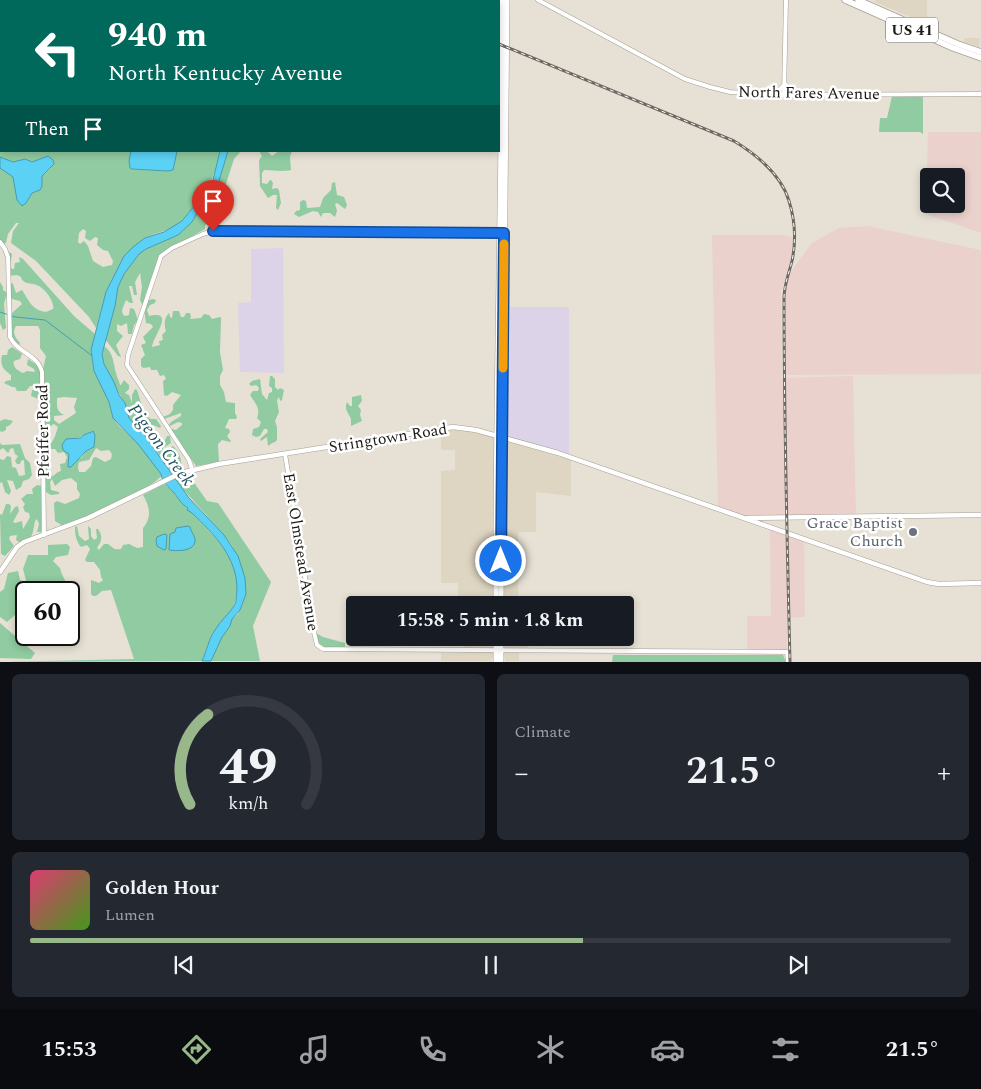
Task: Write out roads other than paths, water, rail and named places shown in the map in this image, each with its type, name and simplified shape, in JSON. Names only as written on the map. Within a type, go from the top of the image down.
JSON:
[{"type":"highway","points":[[0,0],[147,0]]},
{"type":"highway","name":"US 41","points":[[845,0],[953,48],[981,58]]},
{"type":"highway","name":"US 41","points":[[858,0],[958,44],[981,52]]},
{"type":"main road","points":[[502,0],[502,233]]},
{"type":"main road","points":[[496,596],[507,0]]},
{"type":"main road","name":"Stringtown Road","points":[[0,572],[18,545],[88,518],[192,469],[453,427],[466,428],[499,436],[558,453],[932,583],[981,583]]},
{"type":"main road","points":[[499,436],[501,596]]},
{"type":"main road","points":[[744,518],[981,515]]},
{"type":"main road","points":[[497,646],[501,662]]},
{"type":"main road","points":[[496,662],[499,646]]},
{"type":"street","name":"North Fares Avenue","points":[[538,0],[685,79],[730,92],[770,95],[981,94]]},
{"type":"street","points":[[784,95],[786,0]]},
{"type":"street","points":[[770,95],[784,84]]},
{"type":"street","points":[[784,84],[797,95]]},
{"type":"street","points":[[192,469],[189,460],[133,376],[127,363],[130,348],[161,256],[169,249],[213,231],[502,233]]},
{"type":"street","name":"Pfeiffer Road","points":[[0,242],[6,252],[8,265],[9,334],[13,343],[38,362],[42,372],[44,535]]},
{"type":"street","name":"East Olmstead Avenue","points":[[285,454],[316,643],[320,648],[326,650],[498,651]]},
{"type":"street","points":[[498,651],[787,652],[788,662]]},
{"type":"water","points":[[131,152],[177,152],[173,170],[168,171],[132,169],[130,168]]},
{"type":"water","points":[[220,152],[228,152],[215,194],[207,205],[197,213],[192,222],[178,235],[139,254],[124,274],[118,287],[102,354],[104,364],[125,403],[129,418],[145,436],[189,498],[224,535],[238,556],[245,578],[246,594],[240,610],[232,619],[211,661],[202,661],[213,634],[236,603],[236,579],[233,568],[229,557],[216,538],[187,510],[188,508],[166,485],[161,474],[138,444],[113,418],[109,402],[94,371],[91,350],[106,292],[124,256],[145,238],[164,232],[182,221],[213,180]]},
{"type":"water","points":[[48,156],[53,160],[54,164],[42,176],[40,190],[32,193],[22,206],[17,200],[13,177],[0,168],[0,157],[13,162],[25,159],[32,162]]},
{"type":"water","points":[[93,431],[95,435],[94,447],[86,451],[71,467],[68,467],[69,454],[63,450],[62,445],[66,439],[81,438]]},
{"type":"water","points":[[188,526],[195,538],[194,545],[184,550],[169,550],[170,534],[175,532],[176,528]]},
{"type":"water","points":[[164,534],[167,535],[166,549],[164,550],[157,546],[156,540],[157,537]]},
{"type":"waterway","points":[[0,312],[15,317],[45,320],[91,355]]},
{"type":"railway","points":[[500,44],[734,141],[767,166],[785,191],[794,223],[793,254],[784,298],[790,662]]},
{"type":"place","name":"Grace Baptist Church","points":[[913,532]]},
{"type":"water label","name":"Pigeon Creek","points":[[161,445]]}]
